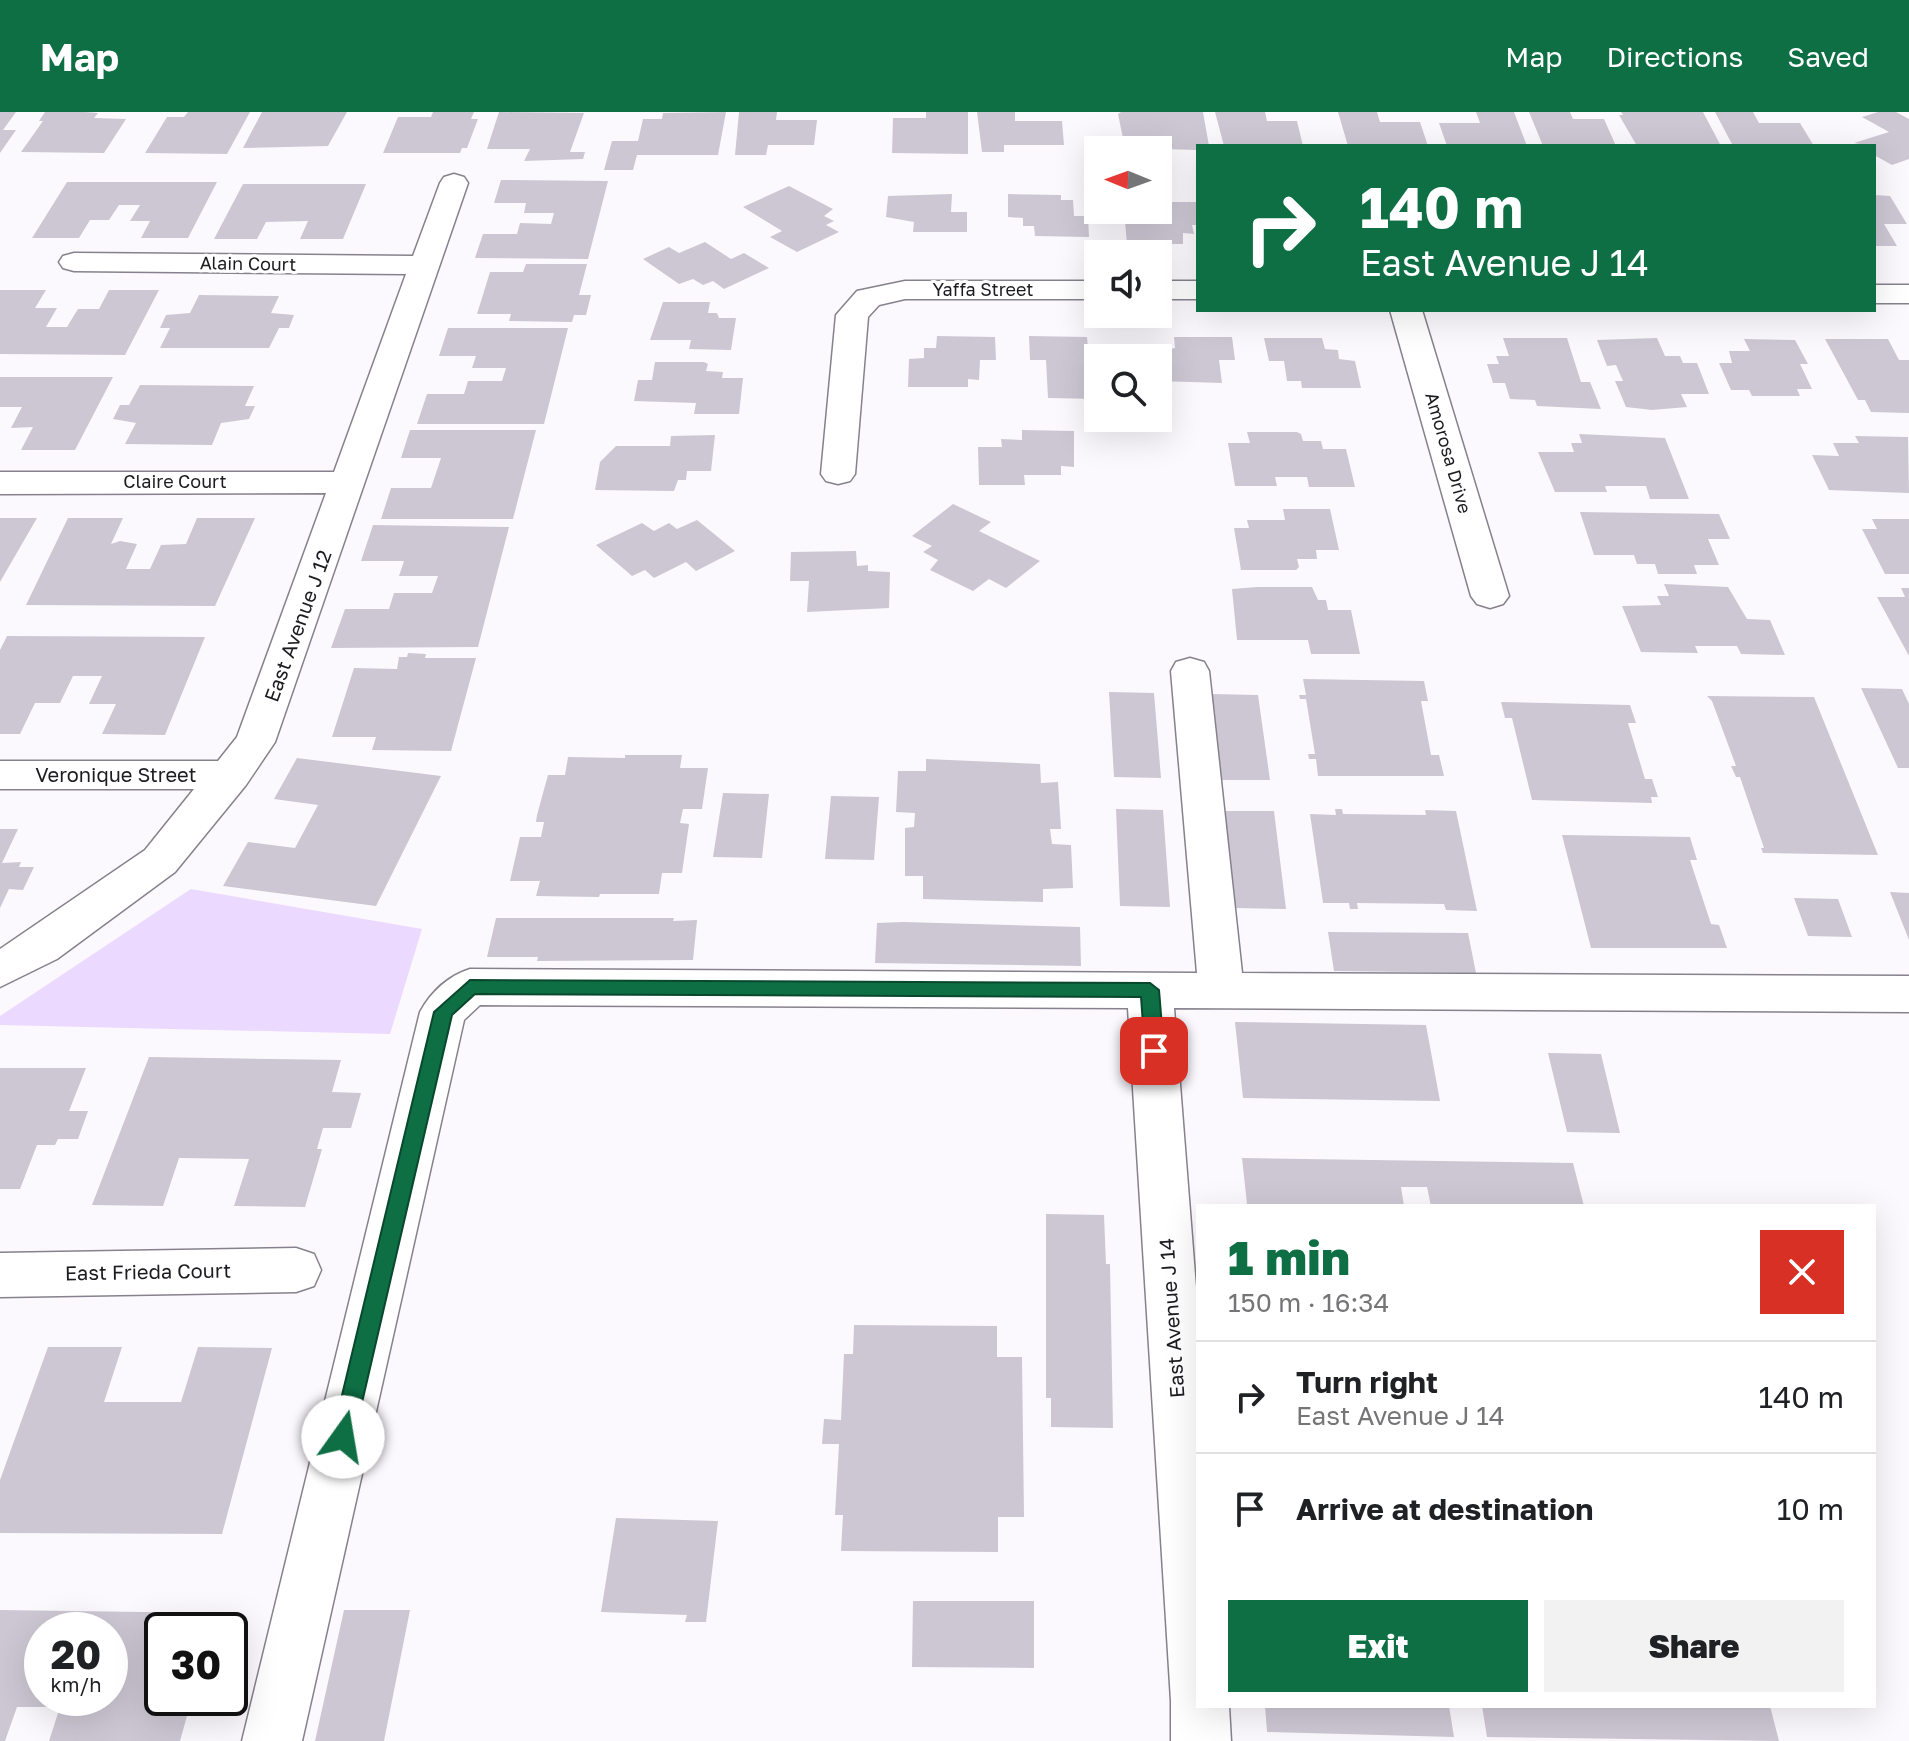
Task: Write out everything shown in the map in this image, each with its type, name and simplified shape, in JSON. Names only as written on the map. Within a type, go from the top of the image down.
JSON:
[{"type":"street","name":"East Avenue J 12","points":[[0,970],[41,947],[160,861],[232,775],[255,742],[350,482],[422,265],[454,183]]},
{"type":"street","name":"Alain Court","points":[[74,262],[422,265]]},
{"type":"street","name":"Yaffa Street","points":[[838,474],[852,315],[868,298],[905,290],[1084,290]]},
{"type":"street","points":[[1172,290],[1196,290]]},
{"type":"street","points":[[1876,294],[1909,294]]},
{"type":"street","name":"Amorosa Drive","points":[[1407,312],[1490,596]]},
{"type":"street","name":"Claire Court","points":[[0,483],[350,482]]},
{"type":"street","points":[[1190,671],[1221,991]]},
{"type":"street","name":"Veronique Street","points":[[0,775],[232,775]]},
{"type":"street","points":[[272,1741],[443,1012],[470,987],[1909,994]]},
{"type":"street","name":"East Avenue J 14","points":[[1150,990],[1196,1664]]},
{"type":"street","name":"East Frieda Court","points":[[0,1275],[296,1270]]},
{"type":"street","points":[[1199,1708],[1201,1741]]},
{"type":"shaded area","points":[[191,889],[422,929],[390,1034],[0,1025],[0,1016]]},
{"type":"building","points":[[0,112],[16,112],[3,130],[16,130],[0,153]]},
{"type":"building","points":[[45,112],[98,113],[94,118],[126,119],[104,153],[21,152],[43,121],[39,121]]},
{"type":"building","points":[[188,112],[250,112],[227,154],[145,153],[167,117],[184,117]]},
{"type":"building","points":[[262,112],[347,112],[328,146],[243,148]]},
{"type":"building","points":[[433,112],[474,112],[471,119],[478,119],[467,148],[462,148],[460,153],[383,153],[398,117],[431,117]]},
{"type":"building","points":[[499,112],[584,113],[570,152],[585,152],[583,159],[524,161],[530,149],[487,149]]},
{"type":"building","points":[[726,112],[718,155],[637,155],[633,170],[604,170],[612,141],[638,141],[643,119],[662,119],[663,113]]},
{"type":"building","points":[[739,112],[777,112],[776,120],[817,120],[814,145],[768,145],[766,155],[735,155]]},
{"type":"building","points":[[926,112],[968,112],[968,154],[892,153],[893,118],[926,118]]},
{"type":"building","points":[[977,112],[1015,112],[1015,121],[1062,121],[1064,145],[1004,145],[1004,152],[982,152]]},
{"type":"building","points":[[1121,112],[1203,112],[1209,144],[1196,144],[1196,150],[1172,149],[1172,136],[1123,136],[1118,114]]},
{"type":"building","points":[[1215,112],[1265,112],[1267,121],[1297,121],[1303,144],[1223,144]]},
{"type":"building","points":[[1338,112],[1377,112],[1380,122],[1420,122],[1427,144],[1347,144]]},
{"type":"building","points":[[1476,112],[1514,112],[1526,144],[1446,144],[1439,123],[1480,123]]},
{"type":"building","points":[[1529,112],[1570,112],[1573,119],[1604,119],[1615,144],[1542,144]]},
{"type":"building","points":[[1621,112],[1703,112],[1720,144],[1636,144],[1619,115],[1623,115]]},
{"type":"building","points":[[1715,112],[1753,112],[1759,123],[1800,123],[1813,144],[1732,144]]},
{"type":"building","points":[[1878,112],[1896,112],[1909,119],[1909,159],[1892,165],[1876,156],[1876,144],[1854,143],[1889,132],[1862,117]]},
{"type":"building","points":[[501,180],[608,181],[588,259],[475,258],[483,234],[517,234],[520,223],[551,224],[554,213],[524,213],[526,203],[494,203]]},
{"type":"building","points":[[67,182],[217,182],[188,238],[141,238],[150,221],[130,221],[140,205],[119,205],[109,220],[90,220],[79,238],[32,238]]},
{"type":"building","points":[[243,184],[366,184],[343,239],[300,239],[308,221],[266,222],[257,239],[214,239]]},
{"type":"building","points":[[789,186],[833,209],[824,216],[834,221],[826,225],[839,232],[797,252],[770,237],[782,231],[743,207]]},
{"type":"building","points":[[952,194],[951,212],[967,212],[967,232],[913,232],[914,222],[886,217],[888,196]]},
{"type":"building","points":[[1008,194],[1061,195],[1061,200],[1073,200],[1074,216],[1084,216],[1084,224],[1088,224],[1089,237],[1035,236],[1034,226],[1023,226],[1023,218],[1008,217]]},
{"type":"building","points":[[1876,195],[1890,196],[1907,224],[1884,224],[1897,246],[1876,246]]},
{"type":"building","points":[[1172,202],[1196,202],[1196,225],[1192,225],[1194,234],[1183,233],[1183,244],[1172,244],[1172,240],[1127,240],[1125,224],[1172,224]]},
{"type":"building","points":[[705,242],[731,259],[744,253],[769,268],[724,289],[713,281],[703,285],[693,279],[679,284],[643,259],[669,247],[679,253]]},
{"type":"building","points":[[526,264],[587,264],[579,295],[591,295],[586,315],[574,315],[572,322],[509,321],[511,314],[477,314],[490,272],[523,272]]},
{"type":"building","points":[[0,290],[46,290],[35,308],[57,308],[46,327],[67,327],[78,309],[99,309],[109,290],[159,290],[125,355],[0,354]]},
{"type":"building","points":[[199,295],[279,296],[271,313],[294,315],[289,328],[279,328],[269,348],[160,348],[170,328],[160,328],[166,315],[190,313]]},
{"type":"building","points":[[663,302],[710,302],[708,313],[717,313],[719,318],[736,318],[731,350],[689,349],[691,340],[650,340]]},
{"type":"building","points":[[448,328],[568,328],[544,424],[417,424],[427,394],[464,394],[468,381],[502,381],[506,368],[472,368],[476,356],[439,356]]},
{"type":"building","points":[[937,336],[995,337],[996,360],[980,360],[979,380],[968,379],[968,387],[908,387],[909,359],[924,358],[924,348],[936,348]]},
{"type":"building","points":[[1029,336],[1087,337],[1088,344],[1084,344],[1084,399],[1048,398],[1046,360],[1030,360]]},
{"type":"building","points":[[1174,337],[1232,337],[1235,360],[1219,360],[1222,383],[1172,381],[1172,348],[1175,348]]},
{"type":"building","points":[[1264,338],[1322,338],[1325,349],[1338,350],[1339,359],[1355,361],[1361,388],[1302,388],[1301,381],[1287,381],[1284,361],[1269,361]]},
{"type":"building","points":[[1503,338],[1567,338],[1581,382],[1590,382],[1601,409],[1537,406],[1535,400],[1510,399],[1505,383],[1493,383],[1487,364],[1499,364],[1496,356],[1509,356]]},
{"type":"building","points":[[1657,338],[1665,356],[1680,356],[1683,363],[1697,363],[1709,394],[1681,394],[1687,407],[1652,410],[1626,407],[1615,381],[1623,381],[1616,365],[1607,366],[1597,340]]},
{"type":"building","points":[[1744,339],[1795,340],[1808,364],[1800,364],[1812,389],[1797,389],[1800,396],[1752,396],[1749,390],[1731,390],[1719,363],[1732,363],[1729,351],[1750,351]]},
{"type":"building","points":[[1825,339],[1888,339],[1899,360],[1909,360],[1909,413],[1871,412],[1865,400],[1858,400]]},
{"type":"building","points":[[655,362],[704,362],[708,364],[706,371],[723,372],[722,378],[743,378],[739,414],[694,414],[696,403],[634,401],[638,380],[652,380]]},
{"type":"building","points":[[0,377],[113,377],[75,450],[21,450],[33,427],[11,428],[22,407],[0,407]]},
{"type":"building","points":[[140,385],[254,386],[245,406],[255,406],[249,419],[221,423],[212,445],[125,444],[136,423],[113,419],[120,405],[129,405]]},
{"type":"building","points":[[410,430],[536,430],[513,519],[381,519],[391,488],[431,488],[441,458],[401,458]]},
{"type":"building","points":[[1022,430],[1074,431],[1074,467],[1061,466],[1061,475],[1024,475],[1025,485],[979,485],[978,447],[1002,447],[1001,439],[1022,440]]},
{"type":"building","points":[[1247,432],[1297,432],[1303,441],[1321,441],[1323,449],[1346,449],[1355,487],[1309,487],[1307,477],[1275,477],[1277,486],[1235,486],[1228,443],[1250,443]]},
{"type":"building","points":[[1579,434],[1665,438],[1689,499],[1650,499],[1646,486],[1605,486],[1607,492],[1555,492],[1538,452],[1574,452],[1571,443],[1582,443]]},
{"type":"building","points":[[715,435],[711,471],[687,471],[686,480],[678,480],[674,491],[595,490],[600,462],[616,446],[670,446],[671,436]]},
{"type":"building","points":[[1855,436],[1908,437],[1909,493],[1829,490],[1812,455],[1839,456],[1833,443],[1859,443]]},
{"type":"building","points":[[953,504],[991,522],[979,531],[1040,561],[1006,588],[989,579],[973,591],[930,570],[938,560],[923,552],[932,546],[912,536]]},
{"type":"building","points":[[1283,509],[1330,509],[1339,550],[1316,550],[1317,559],[1297,559],[1299,567],[1296,570],[1241,570],[1234,528],[1249,528],[1247,520],[1285,520]]},
{"type":"building","points":[[1580,512],[1719,514],[1730,539],[1708,539],[1719,565],[1694,565],[1697,574],[1658,574],[1655,564],[1637,564],[1634,555],[1594,555]]},
{"type":"building","points":[[0,518],[37,518],[0,582]]},
{"type":"building","points":[[68,518],[123,518],[111,544],[120,541],[137,544],[126,569],[150,569],[161,545],[186,544],[197,518],[255,518],[215,606],[26,605]]},
{"type":"building","points":[[1872,519],[1909,519],[1909,574],[1885,574],[1862,529],[1877,529]]},
{"type":"building","points":[[697,520],[735,551],[696,571],[686,562],[654,578],[645,570],[632,576],[596,545],[642,523],[654,531],[669,523],[677,529]]},
{"type":"building","points":[[373,525],[509,527],[478,647],[331,648],[345,609],[389,609],[394,593],[432,593],[438,576],[399,576],[404,561],[361,561]]},
{"type":"building","points":[[856,551],[857,566],[868,565],[868,571],[890,572],[889,608],[807,612],[809,581],[790,581],[791,552]]},
{"type":"building","points":[[1664,584],[1728,587],[1747,619],[1770,620],[1785,655],[1741,654],[1737,646],[1695,646],[1698,653],[1641,652],[1622,606],[1661,605],[1657,596],[1669,596]]},
{"type":"building","points":[[1312,587],[1318,600],[1326,600],[1328,610],[1351,610],[1360,654],[1311,654],[1308,640],[1237,640],[1232,589]]},
{"type":"building","points":[[1901,588],[1909,588],[1909,656],[1877,597],[1905,597]]},
{"type":"building","points":[[7,636],[205,637],[165,735],[102,734],[116,704],[89,704],[102,676],[73,676],[60,703],[35,703],[20,734],[0,734],[0,650]]},
{"type":"building","points":[[408,653],[426,654],[425,658],[476,658],[451,751],[372,750],[376,737],[332,737],[354,668],[397,669],[399,657],[407,657]]},
{"type":"building","points":[[1303,679],[1424,681],[1428,701],[1421,701],[1431,755],[1439,755],[1444,776],[1318,776],[1316,759],[1309,759],[1308,754],[1315,754],[1306,699],[1300,699],[1299,695],[1306,695]]},
{"type":"building","points":[[1861,688],[1902,689],[1909,704],[1909,768],[1898,768]]},
{"type":"building","points":[[1109,692],[1154,693],[1161,778],[1114,777]]},
{"type":"building","points":[[1212,694],[1258,695],[1270,780],[1222,780]]},
{"type":"building","points":[[1707,696],[1814,697],[1878,855],[1763,853],[1761,848],[1764,848],[1740,777],[1736,777],[1731,766],[1736,766],[1712,701]]},
{"type":"building","points":[[1501,702],[1630,705],[1636,723],[1628,723],[1645,779],[1652,779],[1658,797],[1651,797],[1652,803],[1532,800],[1512,718],[1505,718]]},
{"type":"building","points":[[625,755],[682,755],[680,768],[708,768],[702,809],[683,809],[680,823],[689,824],[682,873],[662,873],[659,894],[600,894],[599,897],[536,896],[540,881],[510,881],[520,837],[541,837],[544,822],[536,822],[548,775],[565,775],[568,757],[625,758]]},
{"type":"building","points":[[297,758],[441,776],[376,906],[223,886],[248,842],[295,848],[318,805],[274,799]]},
{"type":"building","points":[[926,759],[1040,764],[1041,783],[1058,782],[1061,829],[1050,829],[1052,844],[1071,845],[1073,888],[1043,889],[1043,902],[923,899],[923,876],[905,876],[905,828],[914,827],[915,813],[896,812],[898,771],[926,771]]},
{"type":"building","points":[[723,793],[769,794],[762,858],[713,857]]},
{"type":"building","points":[[831,796],[879,797],[874,860],[825,859]]},
{"type":"building","points":[[1116,809],[1163,810],[1170,907],[1120,906]]},
{"type":"building","points":[[1335,809],[1342,809],[1343,814],[1426,815],[1425,810],[1456,811],[1477,911],[1446,910],[1444,904],[1357,903],[1358,909],[1350,909],[1349,903],[1323,903],[1310,814],[1336,815]]},
{"type":"building","points":[[1225,811],[1274,811],[1286,909],[1235,908]]},
{"type":"building","points":[[0,829],[18,829],[2,863],[21,862],[19,867],[34,867],[23,890],[9,889],[0,908]]},
{"type":"building","points":[[1562,835],[1690,837],[1697,860],[1690,860],[1711,924],[1719,925],[1727,948],[1591,948]]},
{"type":"building","points":[[1890,892],[1909,893],[1909,940]]},
{"type":"building","points":[[1794,898],[1838,899],[1852,937],[1808,936]]},
{"type":"building","points":[[496,918],[697,920],[693,960],[537,961],[538,957],[487,957]]},
{"type":"building","points":[[877,923],[1080,927],[1081,966],[875,963]]},
{"type":"building","points":[[1328,932],[1468,933],[1476,973],[1334,971]]},
{"type":"building","points":[[1235,1022],[1426,1025],[1440,1101],[1243,1098]]},
{"type":"building","points":[[1548,1053],[1601,1054],[1620,1133],[1567,1132]]},
{"type":"building","points":[[149,1057],[341,1060],[332,1092],[361,1093],[351,1128],[323,1128],[317,1149],[322,1149],[305,1207],[234,1206],[249,1159],[179,1158],[163,1206],[92,1205]]},
{"type":"building","points":[[0,1068],[86,1068],[69,1111],[88,1111],[78,1139],[58,1139],[55,1145],[37,1145],[20,1189],[0,1189]]},
{"type":"building","points":[[1242,1158],[1573,1163],[1583,1204],[1431,1204],[1427,1187],[1401,1187],[1404,1204],[1247,1204]]},
{"type":"building","points":[[1046,1214],[1104,1215],[1106,1264],[1110,1264],[1113,1428],[1051,1427],[1051,1398],[1046,1398]]},
{"type":"building","points":[[854,1325],[997,1326],[997,1357],[1022,1357],[1024,1517],[998,1517],[998,1552],[841,1551],[843,1515],[835,1515],[839,1444],[822,1444],[824,1419],[841,1420],[844,1354],[853,1354]]},
{"type":"building","points":[[48,1347],[122,1347],[104,1402],[181,1402],[198,1347],[272,1348],[222,1534],[0,1533],[0,1480]]},
{"type":"building","points":[[616,1518],[718,1521],[706,1622],[685,1622],[687,1615],[601,1612]]},
{"type":"building","points":[[913,1601],[1034,1601],[1034,1668],[912,1667]]},
{"type":"building","points":[[0,1610],[144,1612],[144,1716],[187,1716],[180,1741],[49,1741],[57,1716],[128,1716],[128,1612],[24,1612],[24,1707],[17,1707],[5,1741],[0,1741]]},
{"type":"building","points":[[344,1610],[410,1610],[384,1741],[315,1741]]},
{"type":"building","points":[[1265,1708],[1449,1708],[1454,1737],[1267,1732]]},
{"type":"building","points":[[1482,1708],[1771,1708],[1779,1741],[1487,1737]]},
{"type":"route","points":[[343,1437],[443,1012],[470,987],[1150,990],[1154,1051]]}]
